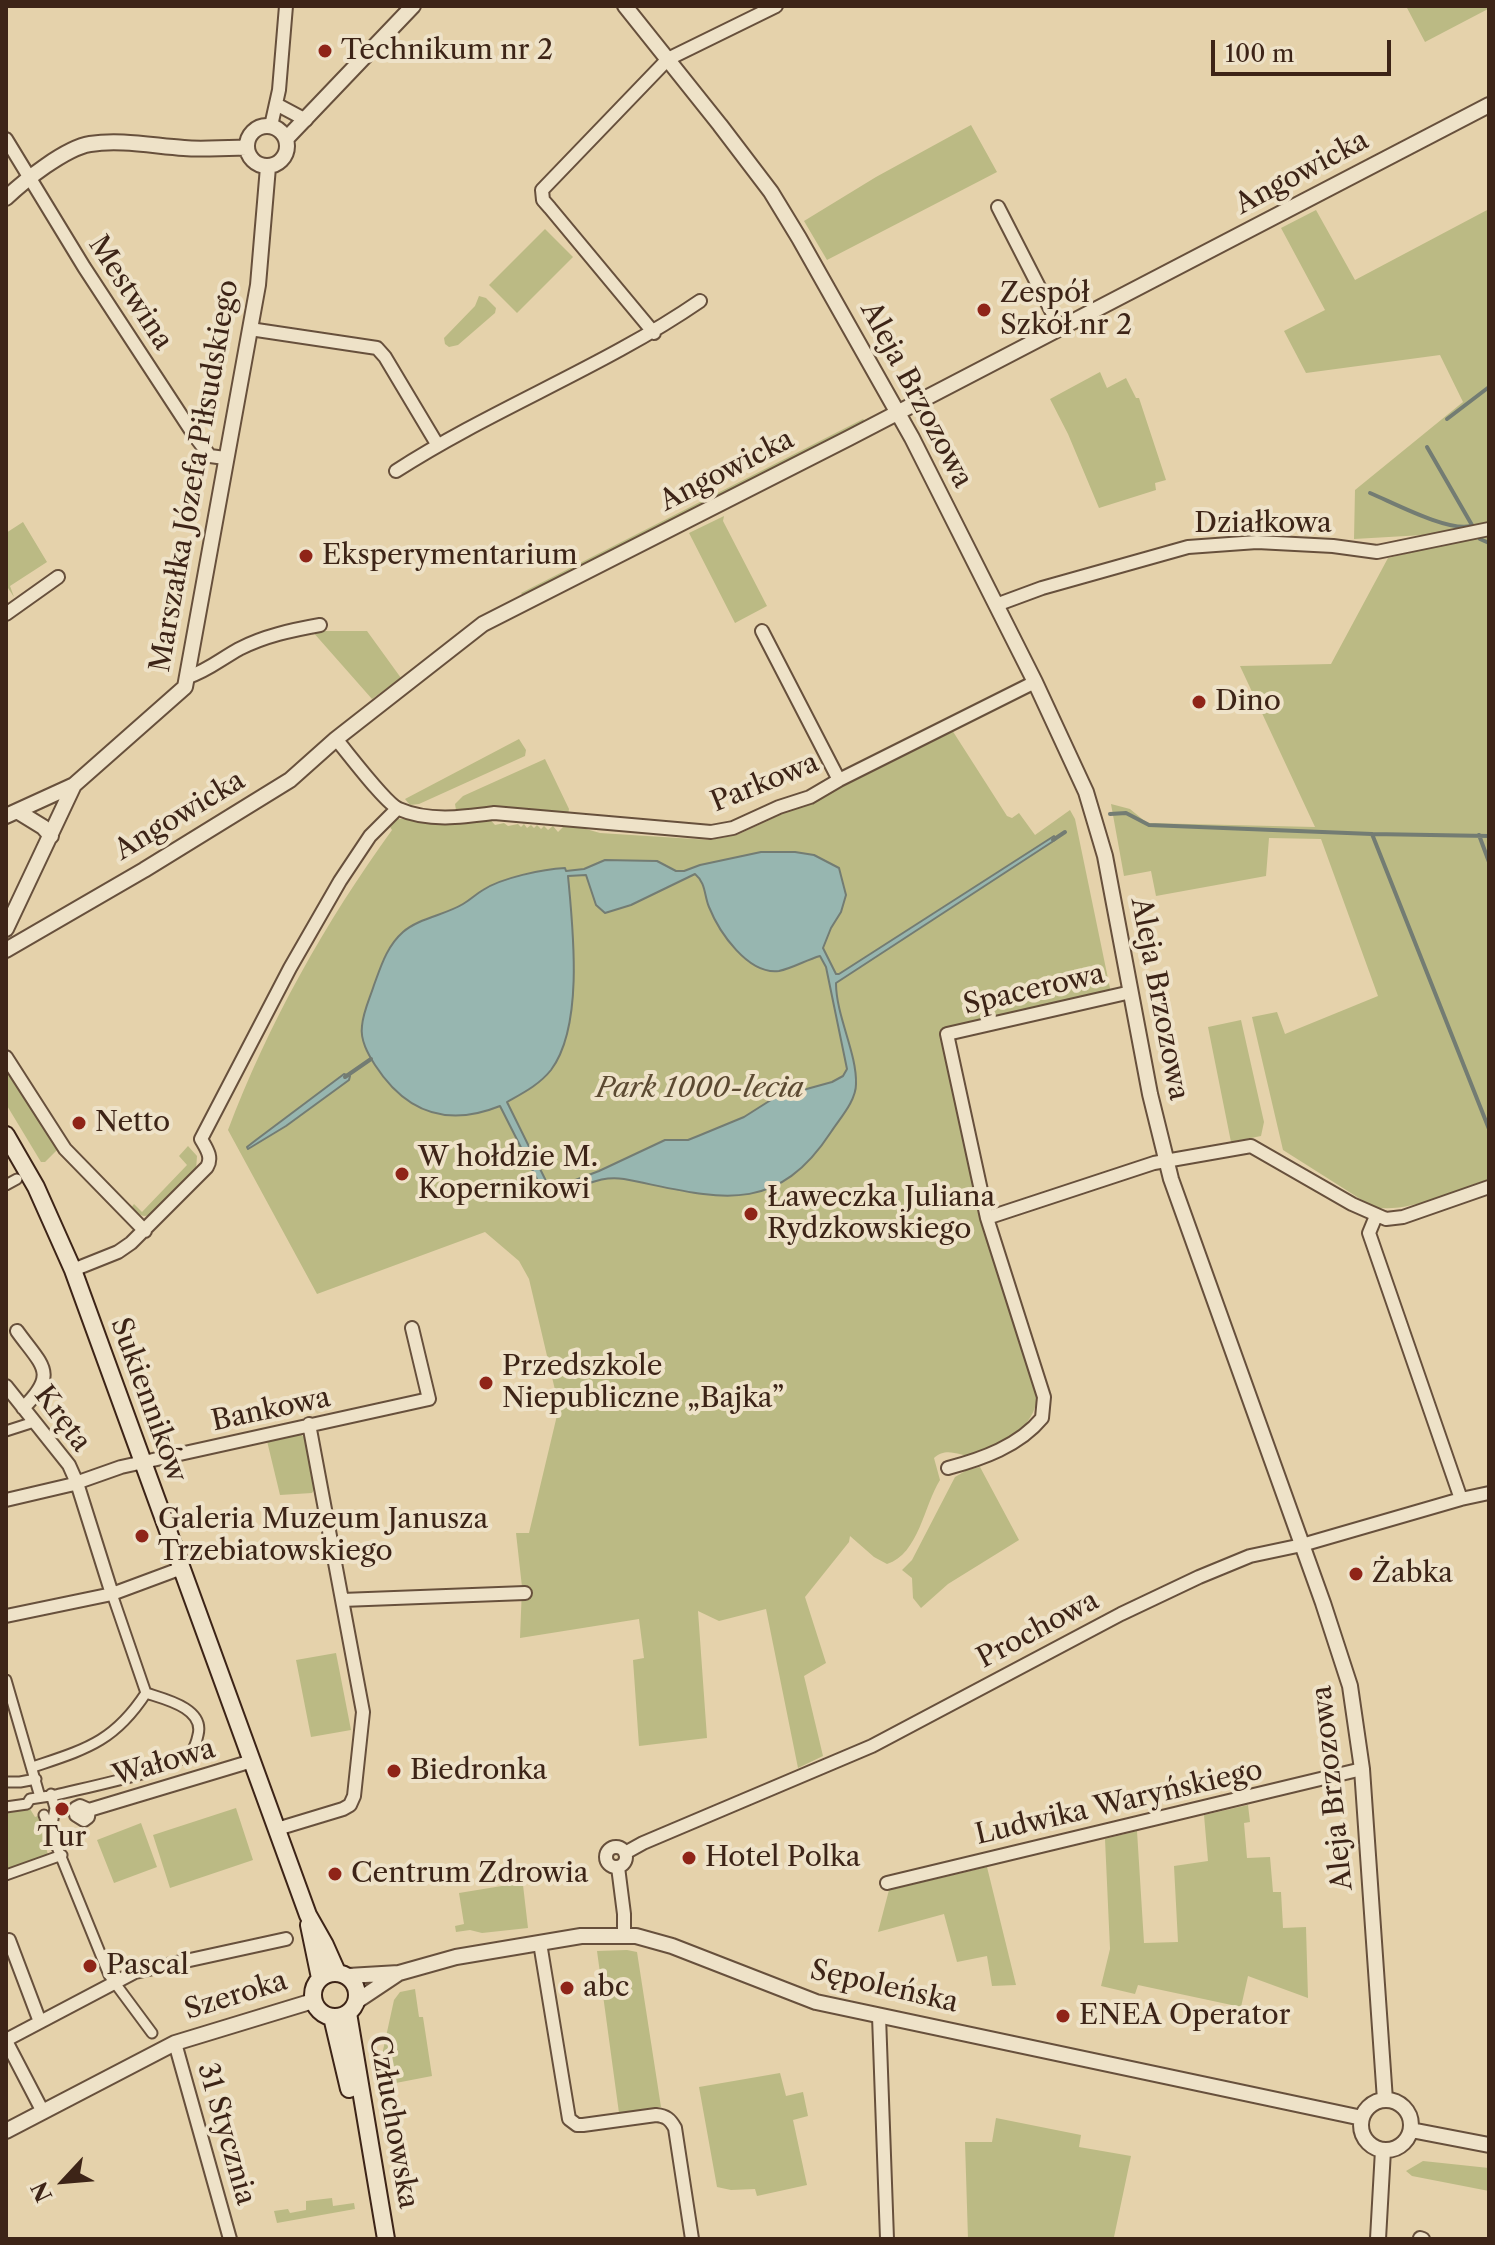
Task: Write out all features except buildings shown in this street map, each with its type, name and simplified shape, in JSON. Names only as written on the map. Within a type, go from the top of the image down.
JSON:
[{"type":"main road","name":"Sukienników","points":[[6,1135],[36,1187],[73,1270],[308,1915],[320,1978]]},
{"type":"main road","name":"Sukienników","points":[[308,1915],[342,1974]]},
{"type":"main road","points":[[342,1974],[356,1987],[346,2010],[320,2012],[313,2001],[313,1988],[320,1978],[342,1974]]},
{"type":"main road","name":"Człuchowska","points":[[346,2010],[347,2075],[377,2239]]},
{"type":"main road","name":"Człuchowska","points":[[346,2010],[386,2239]]},
{"type":"street","points":[[271,126],[286,6]]},
{"type":"street","points":[[286,139],[413,6]]},
{"type":"street","name":"Aleja Brzozowa","points":[[625,6],[771,192],[899,412],[1035,682],[1074,764],[1096,824],[1166,1161],[1350,1686],[1362,1769],[1385,2100]]},
{"type":"street","points":[[654,333],[550,208],[542,195],[545,185],[668,59],[776,6]]},
{"type":"street","points":[[276,104],[306,120]]},
{"type":"street","name":"Angowicka","points":[[6,950],[290,780],[336,739],[483,624],[1489,105]]},
{"type":"street","points":[[271,126],[281,131],[286,139],[285,156],[268,167],[254,162],[247,148],[248,138],[254,131],[271,126]]},
{"type":"street","name":"Mestwina","points":[[6,139],[153,374],[210,456],[225,458]]},
{"type":"street","points":[[6,198],[29,178],[90,144],[247,148]]},
{"type":"street","name":"Marszałka Józefa Piłsudskiego","points":[[6,928],[74,785],[174,700],[185,687],[258,285],[268,167]]},
{"type":"street","points":[[998,207],[1060,328]]},
{"type":"street","points":[[396,471],[437,444],[654,333],[700,301]]},
{"type":"street","points":[[250,329],[377,348],[437,444]]},
{"type":"street","name":"Działkowa","points":[[996,605],[1057,583],[1188,547],[1257,542],[1377,552],[1487,530]]},
{"type":"street","points":[[6,614],[58,577]]},
{"type":"street","points":[[188,677],[204,672],[238,650],[263,639],[320,625]]},
{"type":"street","points":[[762,631],[839,780]]},
{"type":"street","name":"Parkowa","points":[[397,809],[432,816],[494,813],[711,832],[733,828],[810,797],[1035,682]]},
{"type":"street","points":[[73,1270],[118,1252],[145,1231],[209,1164],[209,1153],[201,1139],[290,968],[370,836],[397,809],[336,739]]},
{"type":"street","points":[[11,814],[74,785]]},
{"type":"street","points":[[11,814],[43,827],[51,836]]},
{"type":"street","points":[[6,928],[24,939]]},
{"type":"street","name":"Spacerowa","points":[[987,1218],[947,1034],[1131,992]]},
{"type":"street","points":[[6,1057],[65,1149],[145,1231]]},
{"type":"street","points":[[948,1468],[982,1459],[1013,1442],[1035,1426],[1044,1410],[1044,1397],[987,1218],[1154,1163],[1251,1146],[1386,1219],[1403,1217],[1489,1187]]},
{"type":"street","points":[[6,1185],[17,1179]]},
{"type":"street","points":[[1376,1216],[1369,1233],[1461,1499]]},
{"type":"street","name":"Bankowa","points":[[6,1500],[77,1483],[143,1462],[429,1399],[412,1328]]},
{"type":"street","points":[[17,1331],[41,1364],[45,1381],[23,1408]]},
{"type":"street","name":"Kręta","points":[[6,1386],[69,1465],[112,1594]]},
{"type":"street","points":[[6,1431],[34,1422]]},
{"type":"street","points":[[277,1829],[347,1808],[353,1801],[363,1712],[309,1424]]},
{"type":"street","name":"Prochowa","points":[[624,1935],[618,1867],[608,1862],[609,1852],[618,1848],[625,1853],[872,1746],[1121,1614],[1250,1556],[1302,1545],[1489,1493]]},
{"type":"street","points":[[6,1616],[112,1594],[182,1568]]},
{"type":"street","points":[[342,1600],[525,1593]]},
{"type":"street","points":[[112,1594],[146,1693]]},
{"type":"street","points":[[6,1680],[40,1797]]},
{"type":"street","points":[[33,1767],[95,1745],[134,1712],[146,1693]]},
{"type":"street","points":[[6,1807],[153,1770],[185,1757],[192,1751],[200,1728],[195,1718],[187,1709],[146,1693]]},
{"type":"street","name":"Wałowa","points":[[89,1810],[252,1761]]},
{"type":"street","name":"Ludwika Waryńskiego","points":[[887,1883],[1362,1769]]},
{"type":"street","points":[[6,1782],[36,1779]]},
{"type":"street","points":[[51,1794],[55,1808],[51,1830]]},
{"type":"street","points":[[44,1815],[114,1983],[152,2033]]},
{"type":"street","points":[[6,1875],[62,1855]]},
{"type":"street","name":"Sępoleńska","points":[[342,1974],[399,1973],[456,1957],[581,1936],[624,1935],[672,1946],[816,2002],[1362,2118]]},
{"type":"street","points":[[43,2112],[6,2040],[135,1972],[286,1939]]},
{"type":"street","points":[[9,1940],[40,2022]]},
{"type":"street","points":[[540,1943],[569,2119],[583,2125],[656,2115],[667,2117],[675,2128],[692,2239]]},
{"type":"street","name":"Sępoleńska","points":[[346,2010],[399,1973]]},
{"type":"street","name":"Szeroka","points":[[6,2131],[175,2043],[313,2001]]},
{"type":"street","points":[[879,2016],[887,2239]]},
{"type":"street","name":"31 Stycznia","points":[[175,2043],[230,2239]]},
{"type":"street","points":[[1385,2100],[1403,2106],[1411,2120],[1411,2130],[1400,2146],[1383,2150],[1367,2141],[1361,2127],[1362,2118],[1372,2104],[1385,2100]]},
{"type":"street","points":[[1411,2130],[1489,2145]]},
{"type":"street","points":[[1378,2239],[1383,2150]]},
{"type":"green space","points":[[1406,6],[1487,6],[1488,9],[1425,42]]},
{"type":"green space","points":[[971,125],[997,172],[827,260],[804,221]]},
{"type":"green space","points":[[1489,209],[1489,524],[1458,533],[1354,539],[1355,490],[1463,402],[1440,355],[1306,373],[1284,331],[1325,310],[1281,228],[1316,210],[1355,280]]},
{"type":"green space","points":[[545,229],[573,257],[517,313],[489,285]]},
{"type":"green space","points":[[479,296],[486,298],[496,308],[495,313],[458,345],[449,347],[444,338],[475,306]]},
{"type":"green space","points":[[1100,372],[1107,388],[1126,378],[1136,398],[1139,398],[1166,480],[1155,483],[1156,490],[1099,508],[1050,399]]},
{"type":"green space","points":[[863,419],[865,421],[525,598],[521,593]]},
{"type":"green space","points":[[724,516],[723,521],[767,606],[735,623],[689,533]]},
{"type":"green space","points":[[23,522],[47,562],[10,586],[14,597],[6,585],[6,533]]},
{"type":"green space","points":[[1489,534],[1489,1179],[1416,1204],[1373,1207],[1283,1150],[1252,1017],[1277,1012],[1285,1034],[1378,996],[1321,839],[1269,838],[1266,876],[1156,896],[1151,871],[1124,876],[1111,804],[1130,809],[1147,823],[1315,827],[1240,666],[1331,664],[1388,558]]},
{"type":"green space","points":[[312,631],[367,631],[401,678],[372,699]]},
{"type":"green space","name":"Park 1000-lecia","points":[[952,730],[1007,816],[1012,818],[1019,813],[1035,835],[1070,810],[1075,819],[1111,993],[946,1030],[982,1217],[1037,1395],[1035,1407],[1016,1433],[977,1456],[944,1452],[934,1458],[940,1480],[914,1540],[898,1559],[887,1564],[850,1536],[849,1542],[805,1597],[826,1663],[804,1676],[823,1756],[798,1768],[766,1609],[719,1621],[698,1611],[707,1738],[639,1746],[633,1660],[644,1658],[639,1619],[520,1638],[522,1587],[516,1533],[529,1533],[559,1407],[529,1279],[519,1261],[485,1232],[317,1294],[228,1130],[261,1051],[300,974],[396,819],[487,816],[495,825],[518,824],[521,827],[524,824],[527,828],[531,825],[534,828],[537,825],[548,830],[553,826],[558,832],[563,827],[558,821],[600,833],[710,840],[737,835],[782,814],[784,808],[831,791]]},
{"type":"green space","points":[[519,739],[526,750],[525,756],[419,804],[410,805],[405,799]]},
{"type":"green space","points":[[545,759],[569,809],[568,815],[456,810],[455,804],[463,796]]},
{"type":"green space","points":[[1241,1020],[1264,1122],[1261,1136],[1231,1142],[1208,1027]]},
{"type":"green space","points":[[6,1069],[57,1150],[45,1162],[41,1162],[6,1104]]},
{"type":"green space","points":[[188,1146],[197,1156],[196,1170],[153,1213],[144,1216],[136,1213],[131,1208],[134,1204],[142,1212],[187,1165],[179,1156]]},
{"type":"green space","points":[[300,1434],[304,1437],[314,1490],[312,1493],[280,1495],[267,1441]]},
{"type":"green space","points":[[980,1467],[1019,1540],[948,1584],[921,1608],[913,1598],[912,1578],[902,1570],[912,1560],[955,1477]]},
{"type":"green space","points":[[336,1653],[351,1730],[311,1737],[296,1660]]},
{"type":"green space","points":[[1248,1805],[1250,1822],[1244,1823],[1247,1858],[1270,1857],[1273,1892],[1281,1892],[1283,1928],[1306,1927],[1308,1998],[1248,1976],[1241,2007],[1138,1985],[1135,1994],[1101,1986],[1110,1949],[1105,1839],[1137,1831],[1144,1943],[1178,1942],[1174,1866],[1208,1861],[1204,1815]]},
{"type":"green space","points":[[236,1808],[253,1860],[170,1888],[153,1835]]},
{"type":"green space","points":[[30,1809],[35,1817],[38,1816],[48,1855],[6,1872],[6,1813]]},
{"type":"green space","points":[[141,1823],[157,1867],[114,1883],[97,1840]]},
{"type":"green space","points":[[987,1867],[1016,1985],[992,1986],[987,1956],[957,1962],[944,1914],[878,1932],[889,1890]]},
{"type":"green space","points":[[523,1885],[528,1928],[482,1933],[470,1930],[456,1932],[455,1926],[464,1924],[459,1893]]},
{"type":"green space","points":[[597,1951],[637,1952],[661,2107],[619,2113]]},
{"type":"green space","points":[[415,1989],[419,2017],[423,2017],[432,2076],[375,2087],[394,2000],[400,1992]]},
{"type":"green space","points":[[780,2073],[786,2096],[803,2092],[808,2116],[793,2120],[807,2185],[757,2196],[755,2189],[717,2187],[699,2087]]},
{"type":"green space","points":[[996,2118],[1081,2135],[1079,2147],[1131,2156],[1114,2237],[968,2239],[965,2142],[992,2142]]},
{"type":"green space","points":[[1423,2161],[1489,2168],[1489,2191],[1412,2176],[1406,2171]]},
{"type":"green space","points":[[332,2198],[333,2206],[354,2203],[355,2209],[277,2223],[274,2211],[288,2209],[290,2213],[306,2210],[306,2201]]},
{"type":"water","points":[[1054,836],[1056,839],[836,983],[855,1072],[853,1097],[809,1160],[787,1179],[763,1190],[739,1195],[713,1195],[612,1178],[563,1192],[542,1189],[500,1106],[463,1115],[446,1115],[414,1105],[387,1081],[365,1047],[362,1036],[364,1016],[382,964],[393,944],[409,927],[456,908],[500,882],[545,870],[584,869],[605,860],[657,861],[676,871],[684,871],[761,852],[814,855],[839,868],[846,895],[823,948],[836,974]],"holes":[[[695,874],[709,907],[727,939],[756,966],[779,971],[820,956],[826,967],[847,1069],[843,1076],[832,1082],[774,1098],[744,1117],[688,1140],[665,1140],[557,1187],[547,1183],[507,1102],[536,1084],[551,1070],[568,1029],[574,976],[568,876],[586,875],[596,905],[605,913],[631,905]]]},
{"type":"water","points":[[344,1074],[350,1076],[349,1080],[286,1126],[248,1149],[247,1147]]},
{"type":"waterway","points":[[1447,419],[1489,387]]},
{"type":"waterway","points":[[1427,447],[1480,539],[1489,543]]},
{"type":"waterway","points":[[1370,493],[1435,521],[1471,526]]},
{"type":"waterway","points":[[1110,814],[1126,813],[1149,825],[1489,836]]},
{"type":"waterway","points":[[1053,840],[1065,832]]},
{"type":"waterway","points":[[1372,834],[1489,1129]]},
{"type":"waterway","points":[[1479,835],[1489,862]]},
{"type":"waterway","points":[[345,1077],[371,1059]]},
{"type":"place","name":"Technikum nr 2","points":[[325,51]]},
{"type":"place","name":"Zespół Szkół nr 2","points":[[984,310]]},
{"type":"place","name":"Eksperymentarium","points":[[306,556]]},
{"type":"place","name":"Dino","points":[[1199,702]]},
{"type":"place","name":"Netto","points":[[79,1123]]},
{"type":"place","name":"W hołdzie M. Kopernikowi","points":[[402,1174]]},
{"type":"place","name":"Ławeczka Juliana Rydzkowskiego","points":[[751,1214]]},
{"type":"place","name":"Przedszkole Niepubliczne „Bajka”","points":[[486,1383]]},
{"type":"place","name":"Galeria Muzeum Janusza Trzebiatowskiego","points":[[142,1536]]},
{"type":"place","name":"Żabka","points":[[1356,1574]]},
{"type":"place","name":"Biedronka","points":[[394,1771]]},
{"type":"place","name":"Tur","points":[[62,1809]]},
{"type":"place","name":"Hotel Polka","points":[[689,1858]]},
{"type":"place","name":"Centrum Zdrowia","points":[[335,1874]]},
{"type":"place","name":"Pascal","points":[[90,1966]]},
{"type":"place","name":"abc","points":[[567,1988]]},
{"type":"place","name":"ENEA Operator","points":[[1063,2016]]}]
